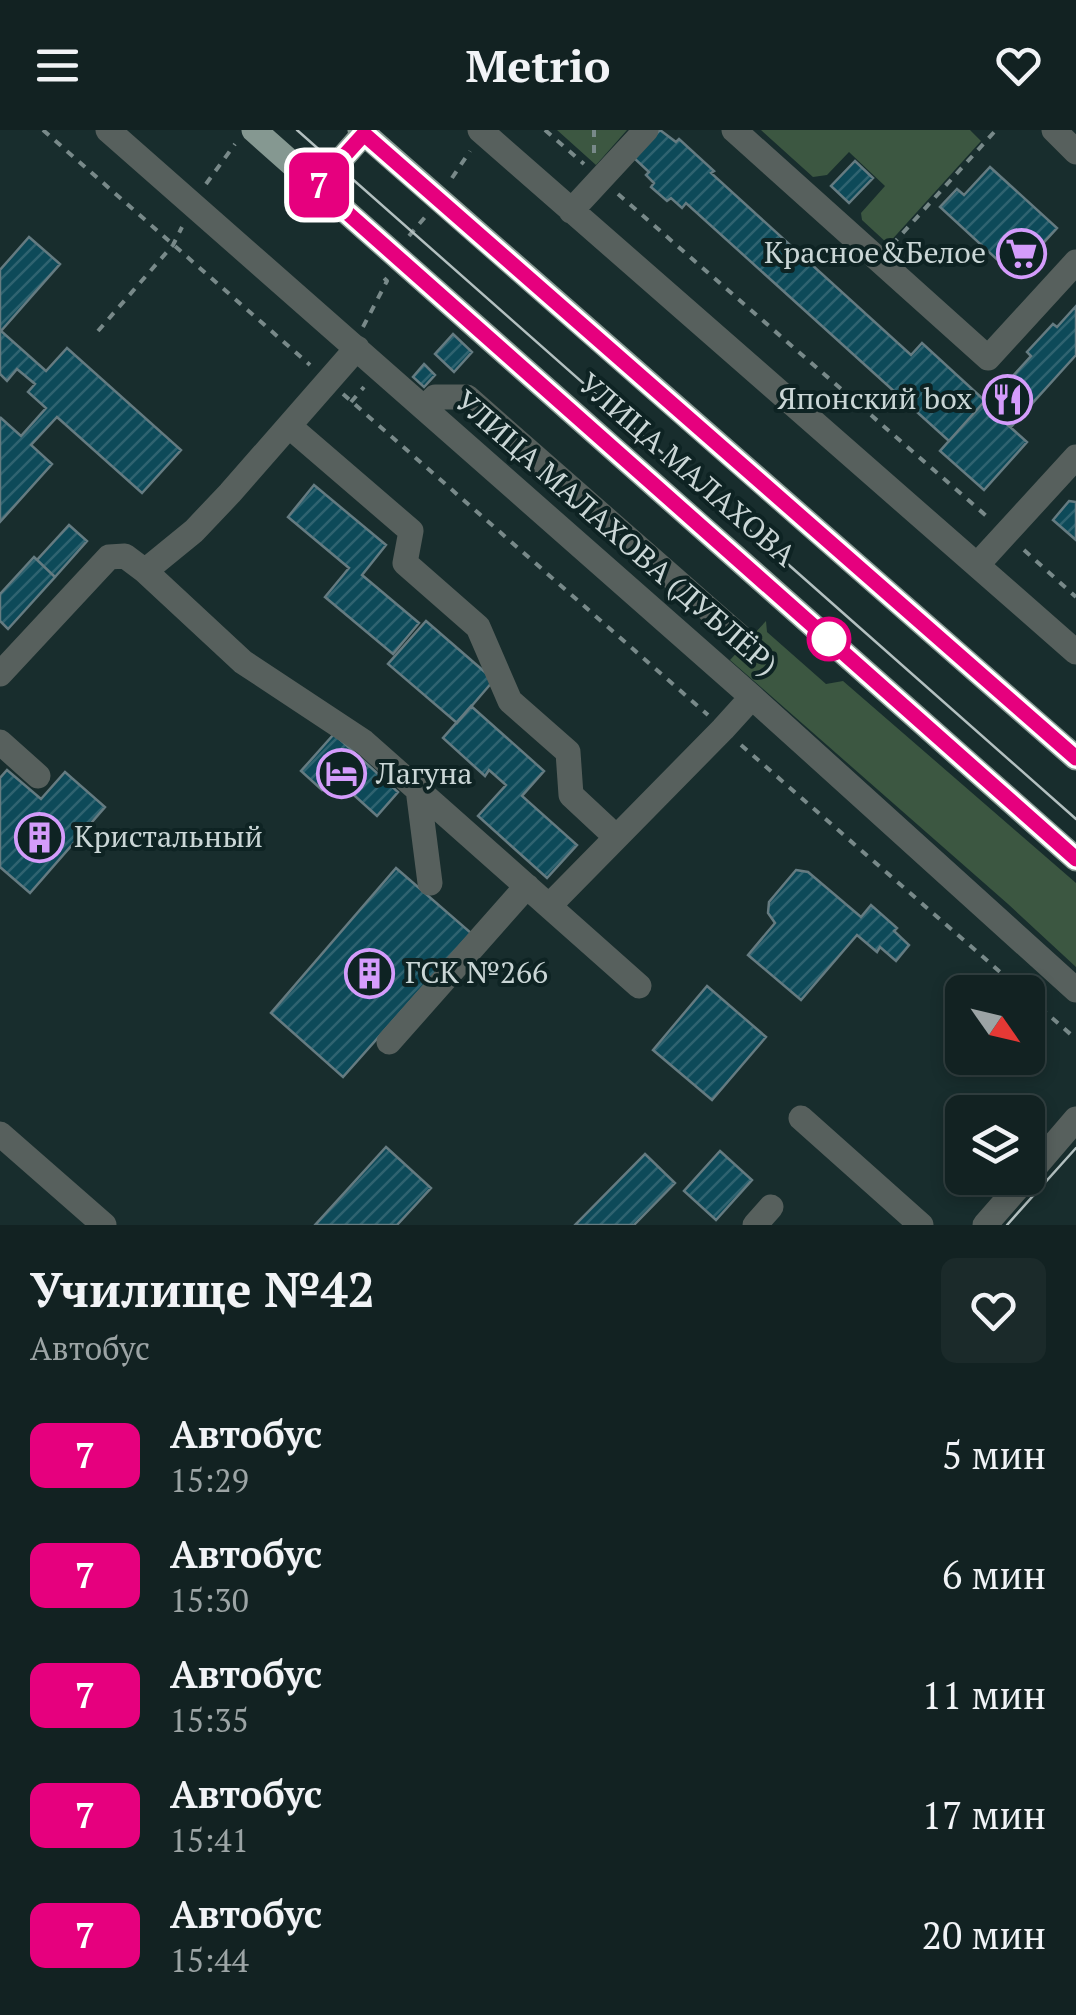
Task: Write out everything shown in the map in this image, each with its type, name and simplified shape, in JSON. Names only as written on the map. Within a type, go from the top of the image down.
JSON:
[{"type":"main road","points":[[317,186],[364,131]]},
{"type":"main road","name":"УЛИЦА МАЛАХОВА","points":[[364,131],[1076,758]]},
{"type":"main road","name":"УЛИЦА МАЛАХОВА","points":[[244,137],[317,186],[1076,859]]},
{"type":"street","name":"УЛИЦА МАЛАХОВА (ДУБЛЁР)","points":[[108,130],[752,696],[1076,990]]},
{"type":"street","points":[[571,211],[646,130]]},
{"type":"street","points":[[734,130],[988,358],[1076,262]]},
{"type":"street","points":[[1054,130],[1076,152]]},
{"type":"street","points":[[481,131],[1076,652]]},
{"type":"street","points":[[146,572],[230,493],[355,347]]},
{"type":"street","points":[[424,408],[435,397],[467,397],[739,636]]},
{"type":"street","points":[[289,426],[411,531],[405,563],[478,627],[510,701],[568,752],[571,795],[616,837]]},
{"type":"street","points":[[978,564],[1076,457]]},
{"type":"street","points":[[0,674],[109,556],[125,556],[243,662],[364,742],[639,986]]},
{"type":"street","points":[[549,906],[752,696]]},
{"type":"street","points":[[0,742],[38,776]]},
{"type":"street","points":[[418,789],[430,883]]},
{"type":"street","points":[[389,1042],[527,886]]},
{"type":"street","points":[[801,1118],[921,1225]]},
{"type":"street","points":[[1045,1154],[1076,1119]]},
{"type":"street","points":[[0,1134],[104,1225]]},
{"type":"street","points":[[985,1225],[1010,1195]]},
{"type":"path","points":[[43,130],[1002,975]]},
{"type":"path","points":[[545,130],[1076,597]]},
{"type":"path","points":[[878,261],[996,130]]},
{"type":"path","points":[[452,178],[481,131]]},
{"type":"path","points":[[98,331],[173,245],[192,204],[244,137]]},
{"type":"path","points":[[408,237],[426,216],[422,214]]},
{"type":"path","points":[[355,347],[386,281],[379,269]]},
{"type":"path","points":[[351,402],[370,380]]},
{"type":"path","points":[[1045,1012],[1076,1039]]},
{"type":"green space","points":[[557,130],[627,130],[596,165]]},
{"type":"green space","points":[[761,130],[970,130],[981,141],[888,244],[862,220],[861,213],[885,186],[849,152],[827,175],[813,177]]},
{"type":"green space","points":[[766,621],[767,632],[826,684],[843,681],[1076,883],[1076,967],[730,660]]},
{"type":"building","points":[[660,130],[676,142],[679,139],[714,171],[711,173],[911,355],[922,343],[984,400],[999,384],[1003,387],[1031,356],[1027,352],[1076,306],[1076,355],[1011,427],[983,403],[949,441],[686,203],[682,208],[651,187],[654,183],[646,175],[649,172],[634,158]]},
{"type":"building","points":[[855,161],[873,178],[849,203],[831,186]]},
{"type":"building","points":[[990,167],[1057,228],[1014,275],[940,207],[957,189],[964,195]]},
{"type":"building","points":[[29,237],[60,264],[1,331],[46,371],[67,348],[181,450],[142,493],[57,417],[31,445],[52,464],[0,522],[0,420],[21,436],[46,408],[28,392],[35,384],[17,369],[7,381],[0,374],[0,270]]},
{"type":"building","points":[[453,334],[472,352],[454,372],[435,354]]},
{"type":"building","points":[[424,364],[435,375],[424,387],[413,377]]},
{"type":"building","points":[[983,403],[1027,442],[984,490],[940,451]]},
{"type":"building","points":[[314,485],[386,545],[362,575],[419,623],[393,654],[325,597],[349,568],[288,517]]},
{"type":"building","points":[[1069,501],[1076,502],[1076,540],[1053,520]]},
{"type":"building","points":[[69,525],[87,541],[55,577],[37,560]]},
{"type":"building","points":[[34,557],[55,577],[8,629],[0,621],[0,594]]},
{"type":"building","name":"Лагуна","points":[[426,621],[494,680],[457,723],[388,664]]},
{"type":"building","points":[[471,706],[544,771],[522,796],[577,845],[547,878],[478,816],[506,785],[489,770],[485,776],[443,738]]},
{"type":"building","name":"Лагуна","points":[[334,734],[398,792],[377,816],[334,777],[322,790],[301,771]]},
{"type":"building","name":"Кристальный","points":[[7,770],[41,799],[65,772],[105,807],[30,893],[0,867],[0,778]]},
{"type":"building","name":"ГСК №266","points":[[396,868],[471,933],[343,1077],[271,1013]]},
{"type":"building","points":[[796,870],[808,872],[861,917],[871,905],[897,928],[894,931],[909,945],[896,961],[880,947],[877,952],[857,935],[801,1000],[748,955],[775,923],[768,913],[769,902]]},
{"type":"building","points":[[707,986],[766,1037],[712,1100],[653,1050]]},
{"type":"building","points":[[386,1147],[431,1188],[397,1225],[315,1225]]},
{"type":"building","points":[[720,1151],[752,1180],[716,1220],[684,1191]]},
{"type":"building","points":[[645,1154],[675,1183],[634,1225],[575,1225]]},
{"type":"tram line","points":[[297,130],[1076,819]]},
{"type":"tram line","points":[[1007,1225],[1076,1148]]},
{"type":"bus line","name":"7","points":[[1076,758],[364,134],[317,186],[1076,859]]},
{"type":"place","name":"Красное&Белое","points":[[1021,253]]},
{"type":"place","name":"Японский box","points":[[1007,399]]},
{"type":"place","name":"Лагуна","points":[[341,774]]},
{"type":"place","name":"Кристальный","points":[[39,837]]},
{"type":"place","name":"ГСК №266","points":[[370,973]]}]
